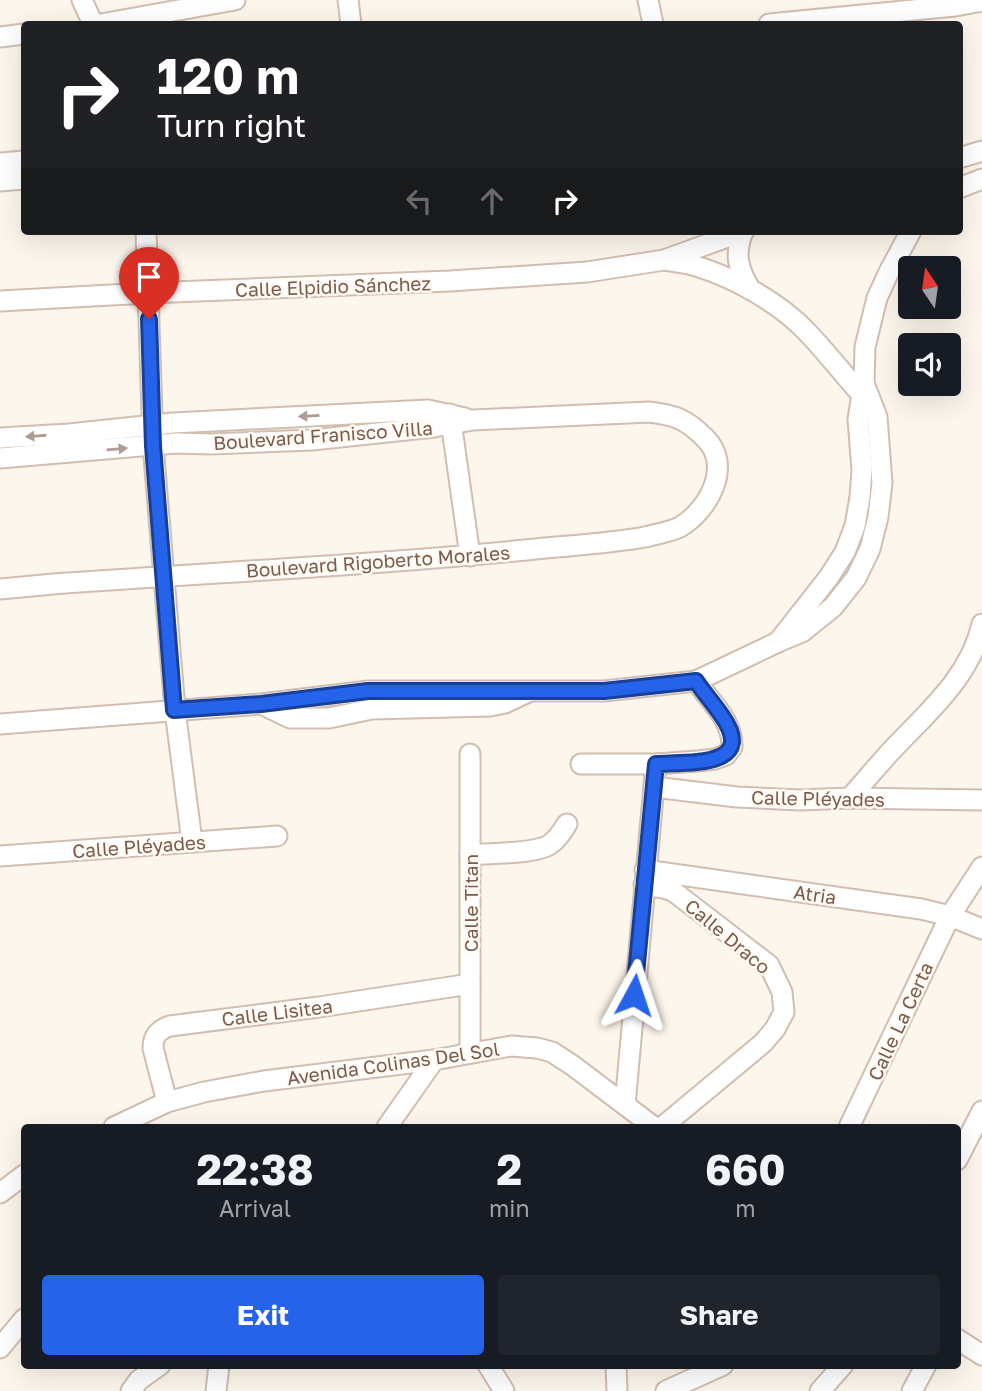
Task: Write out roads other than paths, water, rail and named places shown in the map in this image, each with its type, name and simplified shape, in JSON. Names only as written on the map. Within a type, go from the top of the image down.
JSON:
[{"type":"street","points":[[82,0],[92,21]]},
{"type":"street","points":[[118,21],[235,0]]},
{"type":"street","points":[[348,0],[351,21]]},
{"type":"street","points":[[648,0],[652,21]]},
{"type":"street","points":[[800,21],[982,1]]},
{"type":"street","points":[[0,37],[21,34]]},
{"type":"street","points":[[963,158],[982,151]]},
{"type":"street","points":[[0,163],[21,160]]},
{"type":"street","points":[[0,181],[21,179]]},
{"type":"street","points":[[963,186],[982,179]]},
{"type":"street","points":[[146,235],[153,446],[174,710],[192,842]]},
{"type":"street","points":[[664,260],[732,235]]},
{"type":"street","points":[[741,235],[737,246],[738,258],[741,274],[750,289]]},
{"type":"street","points":[[865,392],[865,347],[877,298],[909,235]]},
{"type":"street","points":[[0,724],[261,704],[368,691],[604,691],[696,681],[802,632],[833,607],[856,579],[870,549],[878,517],[882,483],[877,417],[865,392],[806,331],[780,310],[750,289],[729,279],[695,266],[664,260]]},
{"type":"street","name":"Calle Elpidio Sánchez","points":[[0,301],[450,281],[587,272],[664,260]]},
{"type":"street","points":[[0,458],[152,425],[428,410],[450,419],[470,556]]},
{"type":"street","name":"Boulevard Rigoberto Morales","points":[[0,589],[470,556],[630,539],[680,527],[697,513],[716,481],[718,466],[711,444],[673,415],[649,412],[450,419]]},
{"type":"street","name":"Boulevard Franisco Villa","points":[[70,443],[153,446],[176,443],[312,440],[450,419]]},
{"type":"street","points":[[0,439],[70,443]]},
{"type":"street","points":[[850,798],[963,672],[982,624]]},
{"type":"street","points":[[581,764],[656,764],[715,759],[726,755],[732,747],[731,733],[723,716],[696,681]]},
{"type":"street","name":"Calle Titan","points":[[470,754],[470,1053]]},
{"type":"street","points":[[637,1119],[645,878],[656,764]]},
{"type":"street","name":"Calle Pléyades","points":[[654,787],[737,797],[800,800],[982,800]]},
{"type":"street","points":[[470,855],[536,850],[548,846],[567,824]]},
{"type":"street","name":"Calle Pléyades","points":[[0,856],[277,836]]},
{"type":"street","name":"Calle La Certa","points":[[850,1124],[950,916],[982,867]]},
{"type":"street","name":"Atria","points":[[645,878],[921,909],[950,916],[982,929]]},
{"type":"street","name":"Calle Draco","points":[[645,878],[673,891],[769,965],[782,992],[784,1012],[763,1044],[666,1124]]},
{"type":"street","name":"Calle Lisitea","points":[[167,1102],[153,1048],[153,1040],[163,1028],[470,984]]},
{"type":"street","name":"Avenida Colinas Del Sol","points":[[120,1124],[167,1102],[204,1092],[264,1081],[434,1060],[511,1046],[552,1052],[637,1119]]},
{"type":"street","points":[[389,1124],[434,1060]]},
{"type":"street","points":[[961,1152],[982,1111]]},
{"type":"street","points":[[0,1193],[21,1177]]},
{"type":"street","points":[[0,1348],[21,1323]]},
{"type":"street","points":[[961,1342],[982,1355]]},
{"type":"street","points":[[131,1391],[139,1380],[154,1369]]},
{"type":"street","points":[[216,1391],[219,1369]]},
{"type":"street","points":[[490,1369],[504,1391]]},
{"type":"street","points":[[616,1369],[617,1391]]},
{"type":"street","points":[[666,1391],[714,1369]]},
{"type":"street","points":[[820,1391],[839,1369]]},
{"type":"street","points":[[912,1391],[924,1369]]}]
